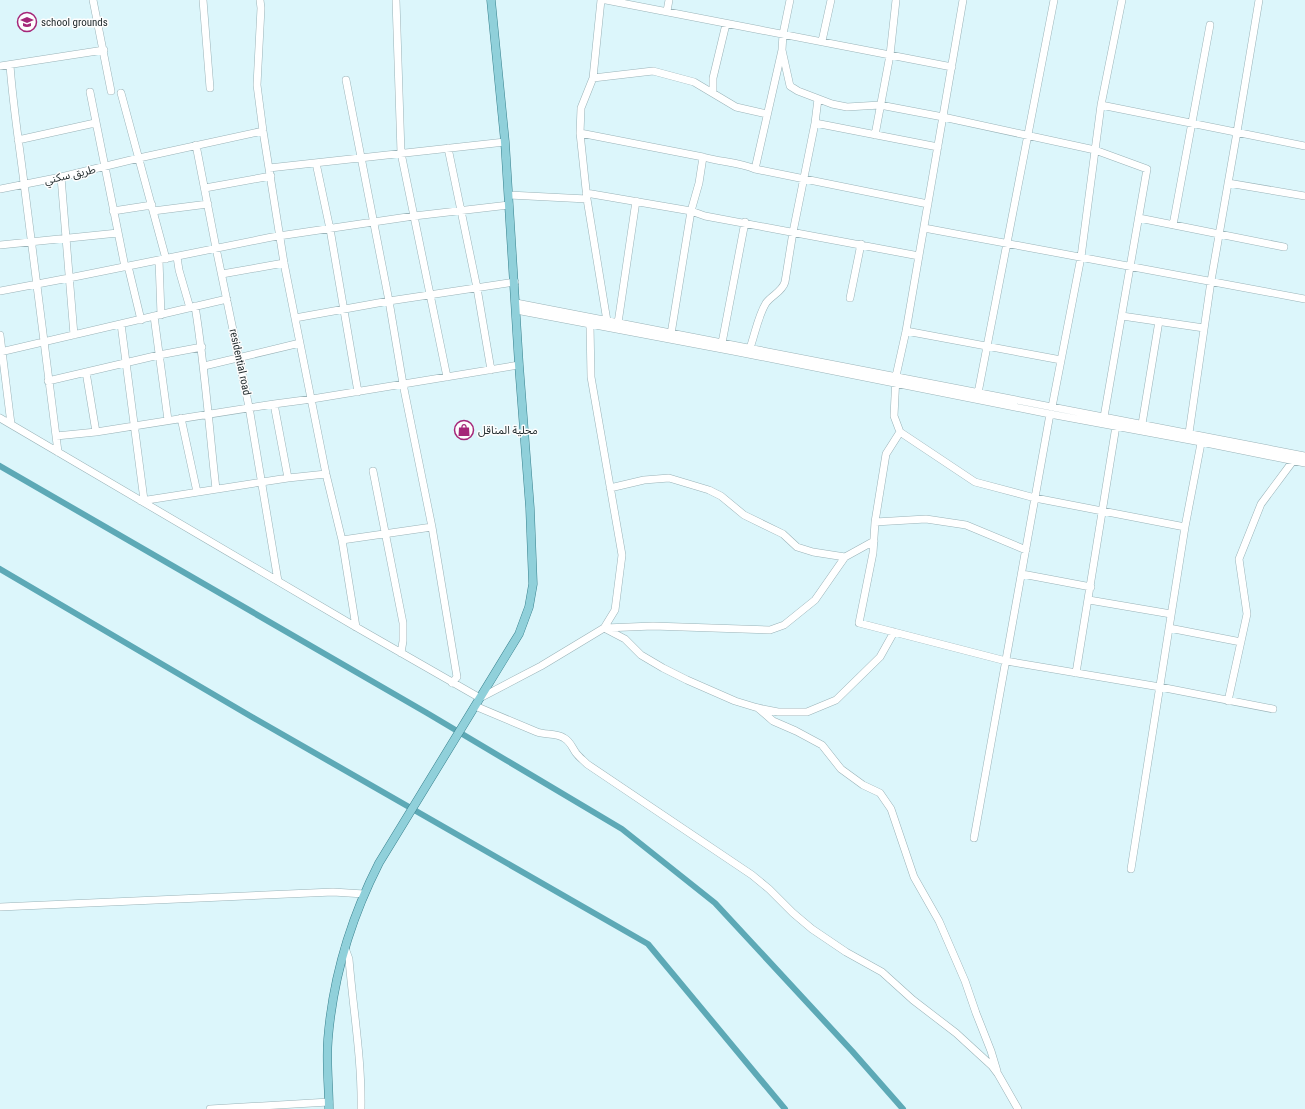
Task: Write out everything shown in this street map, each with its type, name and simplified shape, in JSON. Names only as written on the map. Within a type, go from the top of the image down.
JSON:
[{"type":"main road","points":[[329,1105],[328,1039],[337,980],[345,948],[364,894],[379,863],[519,634],[529,607],[533,584],[530,508],[519,365],[509,195],[491,0]]},
{"type":"street","points":[[93,0],[111,91]]},
{"type":"street","points":[[203,0],[210,88]]},
{"type":"street","points":[[260,0],[261,8],[257,85],[279,236],[326,474],[342,540],[356,627]]},
{"type":"street","points":[[396,0],[401,153],[447,377]]},
{"type":"street","points":[[601,0],[593,78],[581,108],[580,133],[586,196],[607,321]]},
{"type":"street","points":[[606,0],[952,67]]},
{"type":"street","points":[[667,11],[669,0]]},
{"type":"street","points":[[756,169],[782,50],[783,34],[790,0]]},
{"type":"street","points":[[822,41],[831,0]]},
{"type":"street","points":[[874,134],[890,55],[894,0]]},
{"type":"street","points":[[963,0],[906,331],[896,380],[894,416],[900,432],[975,482],[1035,498],[1185,527]]},
{"type":"street","points":[[978,393],[1054,0]]},
{"type":"street","points":[[974,838],[1051,411],[1081,257],[1101,105],[1122,0]]},
{"type":"street","points":[[1189,433],[1211,281],[1259,0]]},
{"type":"street","points":[[713,92],[713,78],[726,24]]},
{"type":"street","points":[[1173,225],[1210,25]]},
{"type":"street","points":[[0,66],[104,50]]},
{"type":"street","points":[[782,50],[790,86],[818,99],[847,107],[880,105],[1028,135],[1095,150],[1147,169],[1104,417]]},
{"type":"street","points":[[10,65],[12,99],[58,452]]},
{"type":"street","points":[[593,78],[653,71],[694,82],[736,107],[767,114]]},
{"type":"street","points":[[346,80],[389,301],[403,384],[432,527],[457,677],[452,683]]},
{"type":"street","points":[[90,92],[113,211],[126,267],[141,320]]},
{"type":"street","points":[[121,93],[152,208],[163,259],[161,315]]},
{"type":"street","points":[[750,348],[765,304],[785,285],[793,232],[815,123],[818,99]]},
{"type":"street","points":[[1101,105],[1305,146]]},
{"type":"street","points":[[18,140],[95,123]]},
{"type":"street","points":[[815,123],[938,147]]},
{"type":"street","name":"طريق سكني","points":[[0,189],[24,185],[263,131]]},
{"type":"street","points":[[580,133],[703,157],[719,162],[748,166],[756,169],[928,204]]},
{"type":"street","points":[[269,168],[505,142]]},
{"type":"street","name":"residential road","points":[[196,145],[249,407],[278,581]]},
{"type":"street","points":[[448,148],[477,288],[491,370]]},
{"type":"street","points":[[671,334],[691,211],[699,183],[703,157]]},
{"type":"street","points":[[316,163],[330,229],[358,392]]},
{"type":"street","points":[[205,188],[271,176]]},
{"type":"street","points":[[60,177],[67,238],[74,335]]},
{"type":"street","points":[[1228,183],[1305,196]]},
{"type":"street","points":[[509,195],[586,196],[636,201],[691,211],[705,216],[745,222],[919,256]]},
{"type":"street","points":[[618,323],[636,201]]},
{"type":"street","points":[[113,211],[208,204]]},
{"type":"street","points":[[0,291],[279,236],[414,216],[509,205]]},
{"type":"street","points":[[1139,218],[1284,247]]},
{"type":"street","points":[[722,343],[745,222]]},
{"type":"street","points":[[924,228],[1305,299]]},
{"type":"street","points":[[0,245],[118,233]]},
{"type":"street","points":[[850,298],[861,244]]},
{"type":"street","points":[[177,256],[179,270],[193,307],[202,347],[216,489]]},
{"type":"street","points":[[222,274],[284,264]]},
{"type":"street","points":[[295,318],[389,301],[514,282]]},
{"type":"street","points":[[1,352],[227,299]]},
{"type":"street","points":[[516,306],[607,321],[750,348],[896,380],[1051,411],[1104,417],[1189,433],[1202,439],[1305,463]]},
{"type":"street","points":[[516,306],[590,324],[733,351],[978,393],[1116,426],[1305,456]]},
{"type":"street","points":[[154,316],[168,420]]},
{"type":"street","points":[[1122,316],[1204,328]]},
{"type":"street","points":[[1142,424],[1159,321]]},
{"type":"street","points":[[121,324],[142,500]]},
{"type":"street","points":[[0,418],[480,698],[541,666],[604,628],[616,610],[622,555],[591,377],[590,324]]},
{"type":"street","points":[[906,331],[1061,360]]},
{"type":"street","points":[[0,335],[11,424]]},
{"type":"street","points":[[204,366],[300,343]]},
{"type":"street","points":[[48,381],[126,362],[202,347]]},
{"type":"street","points":[[56,436],[96,432],[249,407],[312,400],[519,365]]},
{"type":"street","points":[[86,372],[96,432]]},
{"type":"street","points":[[274,404],[288,478]]},
{"type":"street","points":[[181,418],[197,492]]},
{"type":"street","points":[[1076,673],[1116,426]]},
{"type":"street","points":[[900,432],[886,454],[875,522],[873,553],[859,623],[1006,661],[1160,687],[1273,709]]},
{"type":"street","points":[[1131,869],[1185,527],[1202,439]]},
{"type":"street","points":[[1228,700],[1247,614],[1239,559],[1261,504],[1293,461]]},
{"type":"street","points":[[373,471],[403,623],[401,653]]},
{"type":"street","points":[[142,500],[261,481],[326,474]]},
{"type":"street","points":[[610,488],[638,481],[669,478],[709,490],[721,496],[744,515],[783,534],[797,547],[813,552],[845,557]]},
{"type":"street","points":[[875,522],[926,519],[966,525],[1026,550]]},
{"type":"street","points":[[342,540],[432,527]]},
{"type":"street","points":[[604,628],[653,626],[770,630],[784,625],[815,600],[845,557],[874,541]]},
{"type":"street","points":[[1022,574],[1091,587]]},
{"type":"street","points":[[1088,600],[1171,614]]},
{"type":"street","points":[[604,628],[625,639],[641,654],[663,668],[710,691],[735,701],[778,712],[807,712],[836,700],[880,657],[894,632]]},
{"type":"street","points":[[1169,628],[1241,642]]},
{"type":"street","points":[[475,706],[537,732],[547,735],[557,735],[565,738],[571,743],[579,757],[587,764],[752,875],[812,929],[846,952],[882,972],[956,1033],[992,1066],[1018,1109]]},
{"type":"street","points":[[758,708],[773,722],[796,730],[822,745],[841,769],[863,785],[880,793],[891,809],[914,877],[939,921],[965,981],[998,1074]]},
{"type":"street","points":[[0,907],[332,892],[364,894]]},
{"type":"street","points":[[345,948],[349,959],[359,1059],[361,1084],[360,1109]]},
{"type":"street","points":[[210,1109],[329,1105]]},
{"type":"waterway","points":[[0,466],[427,713],[622,829],[715,903],[852,1051],[903,1109]]},
{"type":"waterway","points":[[0,569],[252,717],[648,944],[785,1109]]},
{"type":"place","name":"school grounds","points":[[27,22]]},
{"type":"place","name":"محلية المناقل","points":[[464,430]]}]
